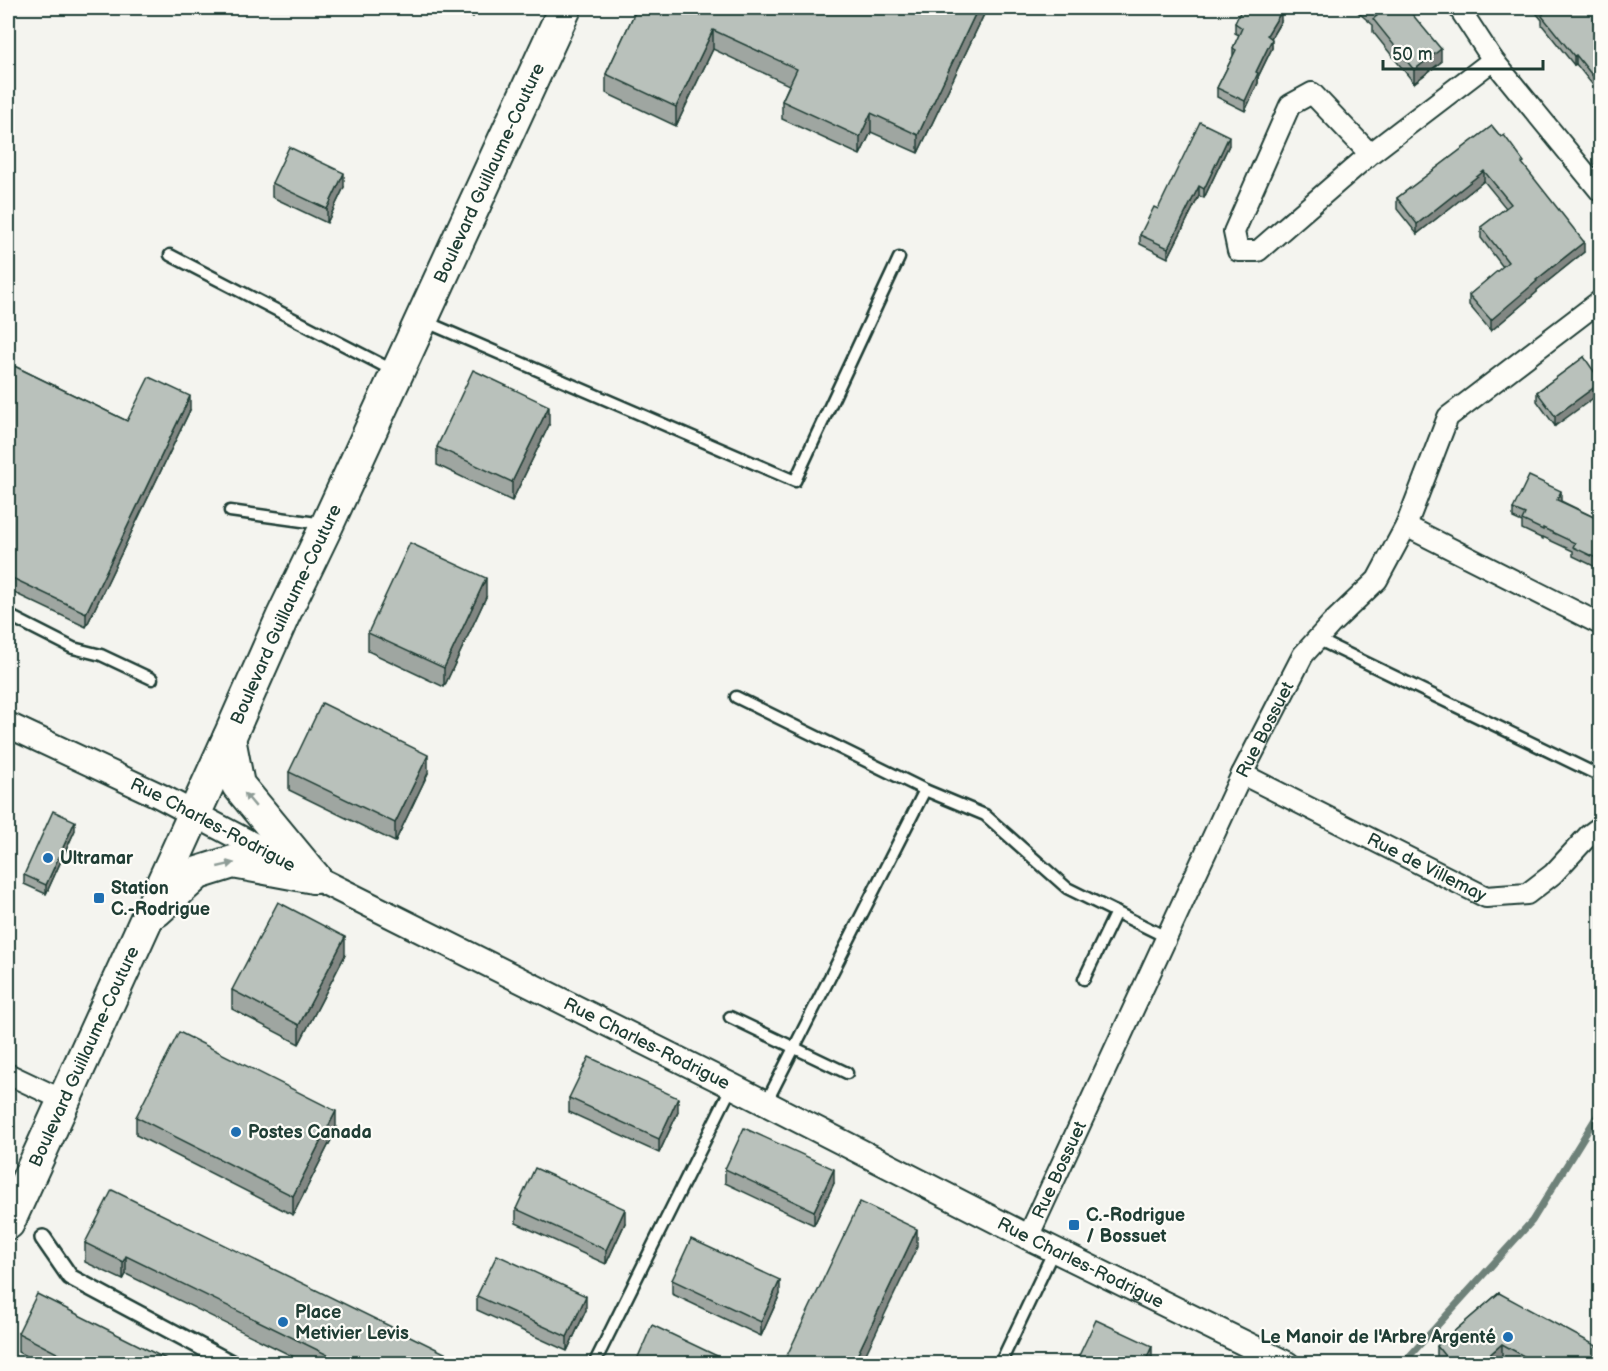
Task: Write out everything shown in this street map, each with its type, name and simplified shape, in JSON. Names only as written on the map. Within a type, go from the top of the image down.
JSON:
[{"type":"main road","name":"Boulevard Guillaume-Couture","points":[[8,1222],[283,616],[565,8]]},
{"type":"main road","points":[[229,738],[238,785],[314,877]]},
{"type":"main road","points":[[146,921],[198,873],[233,862],[314,877]]},
{"type":"street","points":[[1459,8],[1493,60],[1600,191]]},
{"type":"street","points":[[1370,154],[1312,93],[1290,105],[1234,232],[1238,251],[1258,251],[1370,154],[1493,60]]},
{"type":"street","name":"Rue Bossuet","points":[[1028,1237],[1242,774],[1303,655],[1377,580],[1406,526],[1448,417],[1600,301]]},
{"type":"street","points":[[1406,526],[1600,624]]},
{"type":"street","name":"Rue Charles-Rodrigue","points":[[8,725],[195,813],[314,877],[1028,1237],[1287,1364]]},
{"type":"street","name":"Rue de Villemay","points":[[1242,774],[1486,897],[1527,894],[1553,874],[1589,835],[1600,827]]},
{"type":"street","points":[[8,1074],[63,1100]]},
{"type":"street","points":[[43,1238],[70,1277],[233,1364]]},
{"type":"lane","points":[[170,255],[397,372]]},
{"type":"lane","points":[[421,320],[795,481],[899,258]]},
{"type":"lane","points":[[230,511],[327,525]]},
{"type":"lane","points":[[8,616],[73,648],[100,655],[152,679]]},
{"type":"lane","points":[[1317,639],[1600,776]]},
{"type":"lane","points":[[736,697],[925,790],[985,815],[1067,888],[1166,937]]},
{"type":"lane","points":[[766,1103],[925,790]]},
{"type":"lane","points":[[1084,979],[1116,912]]},
{"type":"lane","points":[[729,1017],[847,1073]]},
{"type":"lane","points":[[594,1364],[732,1086]]},
{"type":"lane","points":[[1000,1364],[1054,1250]]},
{"type":"building","points":[[637,8],[978,8],[918,135],[871,113],[860,137],[782,101],[797,69],[713,30],[676,107],[606,74]]},
{"type":"building","points":[[1242,8],[1272,8],[1281,12],[1267,35],[1272,39],[1245,101],[1217,88],[1236,50],[1233,48],[1242,28],[1235,23]]},
{"type":"building","points":[[1367,8],[1407,8],[1441,49],[1414,70],[1373,19],[1377,16]]},
{"type":"building","points":[[1540,8],[1600,8],[1600,15],[1593,21],[1600,31],[1600,85],[1542,16],[1544,13]]},
{"type":"building","points":[[1200,122],[1229,136],[1204,189],[1199,186],[1168,248],[1140,235],[1154,207],[1158,209]]},
{"type":"building","points":[[1492,126],[1501,137],[1504,135],[1524,162],[1522,163],[1584,242],[1491,320],[1469,295],[1508,262],[1481,227],[1511,204],[1484,171],[1417,224],[1397,198]]},
{"type":"building","points":[[289,147],[344,173],[327,209],[272,183]]},
{"type":"building","points":[[1584,357],[1600,383],[1555,416],[1537,392]]},
{"type":"building","points":[[8,363],[127,421],[149,377],[190,396],[86,613],[8,576]]},
{"type":"building","points":[[473,370],[549,406],[512,482],[437,447]]},
{"type":"building","points":[[1529,476],[1561,491],[1557,500],[1600,520],[1600,560],[1573,547],[1575,543],[1522,520],[1525,514],[1513,509]]},
{"type":"building","points":[[410,543],[486,578],[444,668],[368,633]]},
{"type":"building","points":[[322,703],[428,755],[395,823],[289,772]]},
{"type":"building","points":[[53,811],[75,821],[46,885],[24,875]]},
{"type":"building","points":[[278,902],[345,937],[299,1025],[232,990]]},
{"type":"building","name":"Postes Canada","points":[[179,1032],[336,1111],[293,1196],[136,1117]]},
{"type":"building","points":[[589,1057],[678,1098],[659,1139],[569,1098]]},
{"type":"building","points":[[744,1128],[834,1169],[814,1211],[725,1169]]},
{"type":"building","points":[[535,1168],[625,1209],[606,1250],[516,1209]]},
{"type":"building","name":"Place Metivier Levis","points":[[112,1190],[467,1364],[346,1364],[126,1256],[123,1262],[85,1243]]},
{"type":"building","points":[[860,1202],[917,1229],[853,1364],[783,1364]]},
{"type":"building","points":[[691,1239],[780,1280],[761,1322],[672,1280]]},
{"type":"building","points":[[497,1255],[586,1296],[567,1337],[477,1296]]},
{"type":"building","points":[[1499,1293],[1600,1348],[1600,1364],[1538,1364],[1502,1344],[1479,1364],[1451,1364],[1437,1346]]},
{"type":"building","points":[[37,1294],[176,1364],[78,1364],[18,1333]]},
{"type":"building","points":[[1096,1320],[1152,1346],[1144,1364],[1075,1364]]},
{"type":"building","points":[[652,1325],[734,1364],[635,1364]]},
{"type":"waterway","points":[[1406,1360],[1532,1221],[1600,1111]]},
{"type":"place","name":"Ultramar","points":[[48,858]]},
{"type":"place","name":"Station C.-Rodrigue","points":[[99,898]]},
{"type":"place","name":"Postes Canada","points":[[236,1132]]},
{"type":"place","name":"C.-Rodrigue / Bossuet","points":[[1074,1225]]},
{"type":"place","name":"Place Metivier Levis","points":[[283,1322]]},
{"type":"place","name":"Le Manoir de l'Arbre Argenté","points":[[1508,1337]]}]
